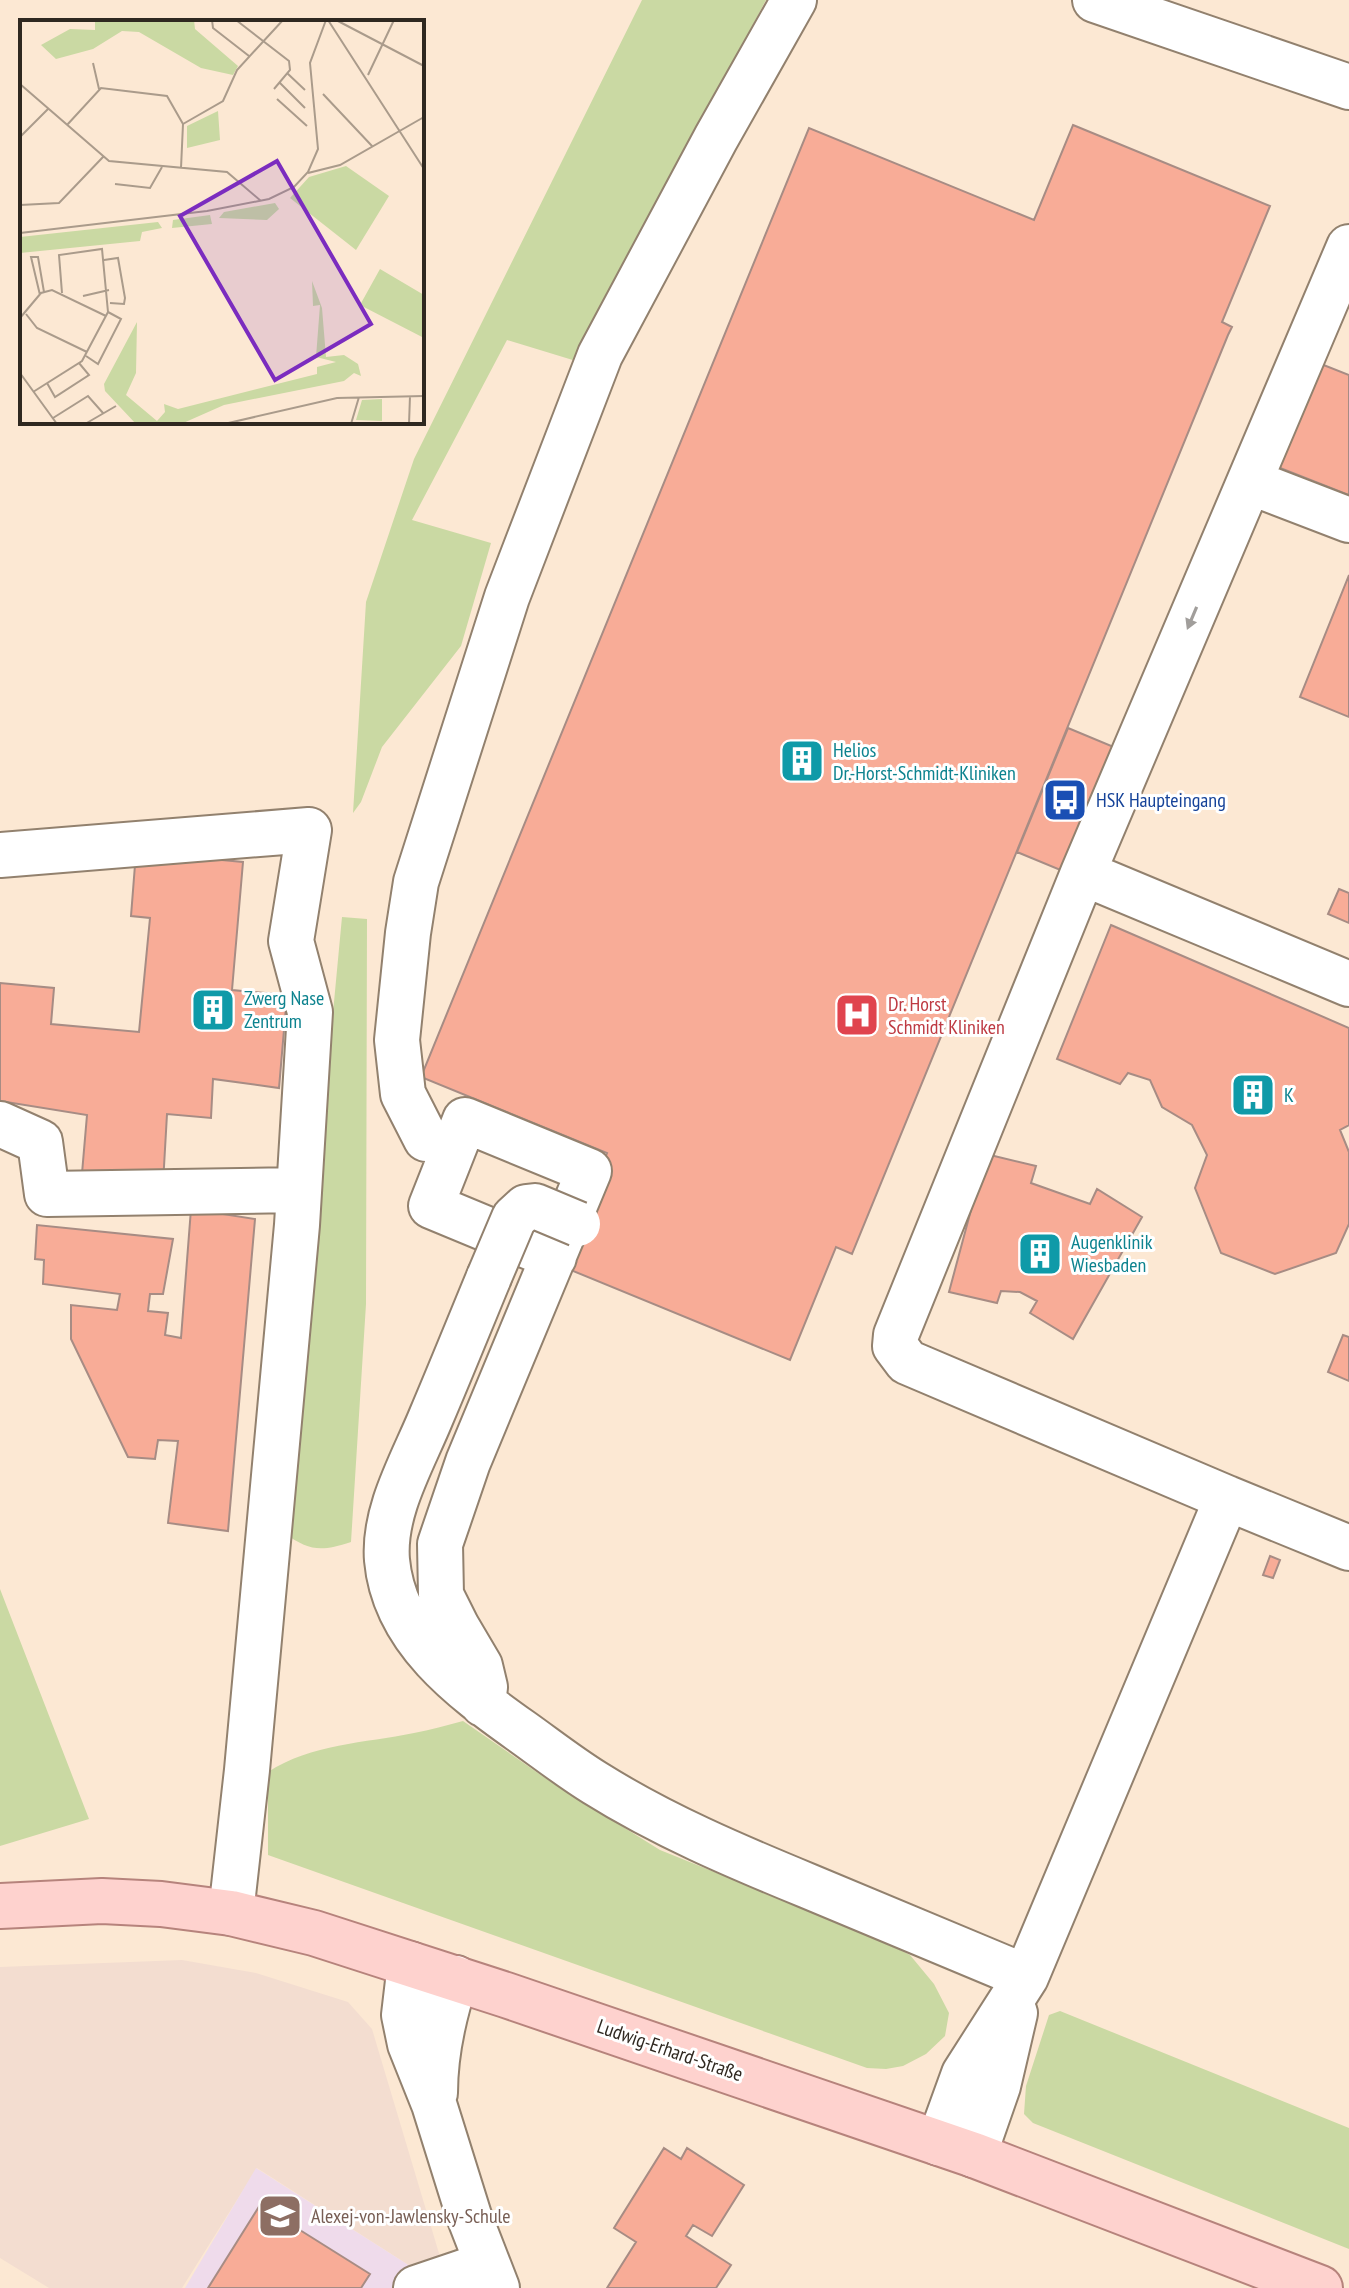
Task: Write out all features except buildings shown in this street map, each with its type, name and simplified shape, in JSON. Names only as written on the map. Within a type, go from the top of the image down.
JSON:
[{"type":"main road","name":"Ludwig-Erhard-Straße","points":[[0,1906],[102,1901],[161,1904],[231,1913],[339,1940],[956,2149],[1320,2288]]},
{"type":"street","points":[[426,1139],[403,1094],[397,1040],[408,933],[416,882],[507,597],[600,355],[794,0]]},
{"type":"street","points":[[1095,0],[1349,87]]},
{"type":"street","points":[[1345,266],[1083,873],[896,1335],[895,1346],[907,1362],[1349,1548]]},
{"type":"street","points":[[1250,482],[1349,520]]},
{"type":"street","points":[[0,855],[309,830],[291,941],[310,1012],[299,1190],[247,1770],[231,1913]]},
{"type":"street","points":[[1083,873],[1349,984]]},
{"type":"street","points":[[0,1124],[40,1142],[47,1194],[299,1190]]},
{"type":"street","points":[[483,1704],[485,1687],[480,1666],[441,1595],[440,1544],[468,1462],[566,1240],[535,1206],[526,1207],[514,1218],[394,1507],[387,1559],[404,1617],[419,1642],[439,1666],[483,1704],[595,1783],[709,1845],[1023,1982]]},
{"type":"street","points":[[956,2149],[998,2086],[1023,1982],[1227,1498]]},
{"type":"street","points":[[410,1964],[405,1991],[406,2028],[492,2276],[416,2288]]},
{"type":"street","points":[[434,2104],[435,2059],[446,2007],[456,1978]]},
{"type":"shaded area","points":[[182,1960],[256,1973],[348,2002],[372,2029],[441,2260],[410,2266],[257,2168],[182,2288],[49,2288],[0,2258],[0,1967]]},
{"type":"shaded area","name":"Alexej-von-Jawlensky-Schule","points":[[256,2168],[410,2266],[438,2263],[448,2288],[185,2288]]},
{"type":"green space","points":[[642,0],[766,0],[576,361],[507,340],[412,520],[491,543],[461,646],[382,747],[361,802],[353,813],[366,602],[414,459]]},
{"type":"green space","points":[[342,917],[367,919],[366,1304],[351,1542],[316,1548],[284,1533]]},
{"type":"green space","points":[[0,1589],[89,1819],[0,1846]]},
{"type":"green space","points":[[463,1721],[551,1782],[660,1850],[873,1936],[910,1955],[934,1984],[949,2013],[945,2036],[926,2054],[903,2066],[867,2068],[268,1855],[268,1772],[320,1750]]},
{"type":"green space","points":[[1060,2011],[1349,2128],[1349,2249],[1033,2123],[1024,2114],[1026,2086],[1049,2015]]},
{"type":"place","name":"Helios Dr.-Horst-Schmidt-Kliniken","points":[[802,761]]},
{"type":"place","name":"HSK Haupteingang","points":[[1065,800]]},
{"type":"place","name":"Zwerg Nase Zentrum","points":[[213,1010]]},
{"type":"place","name":"Dr. Horst Schmidt Kliniken","points":[[857,1015]]},
{"type":"place","name":"K","points":[[1253,1095]]},
{"type":"place","name":"Augenklinik Wiesbaden","points":[[1040,1254]]},
{"type":"place","name":"Alexej-von-Jawlensky-Schule","points":[[280,2216]]}]
